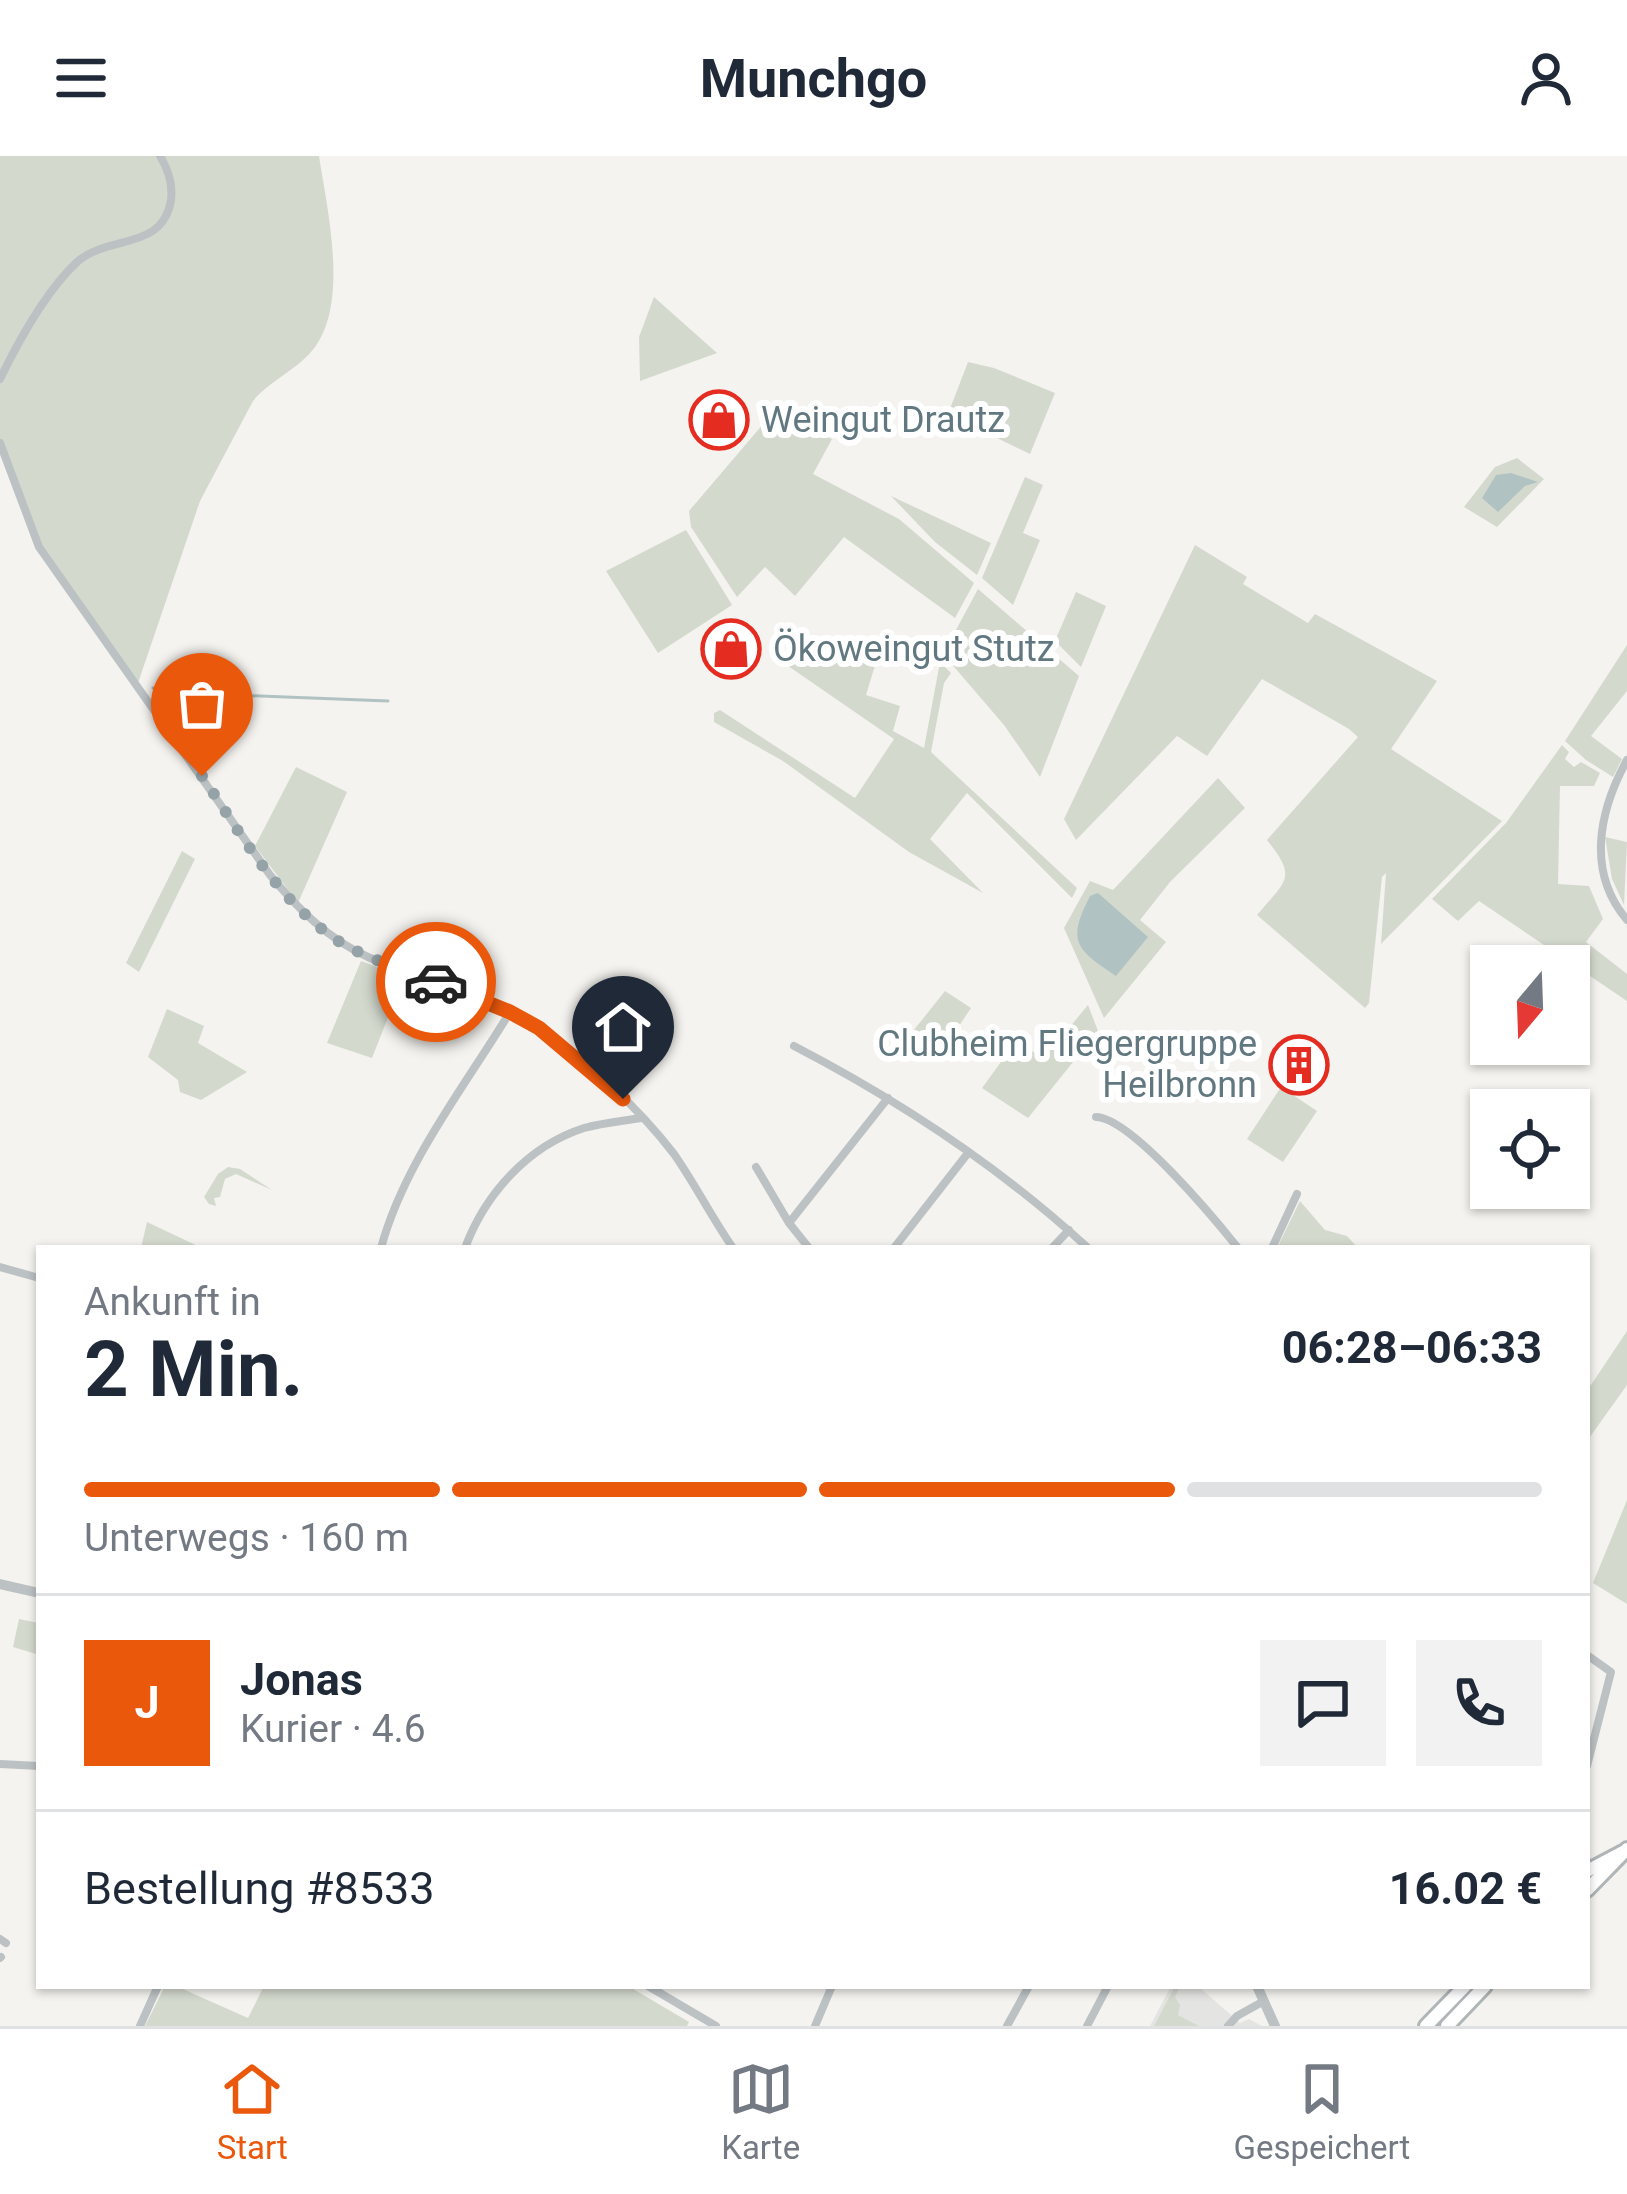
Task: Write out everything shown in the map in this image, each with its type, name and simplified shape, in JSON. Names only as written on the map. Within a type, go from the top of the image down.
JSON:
[{"type":"main road","points":[[1590,1869],[1626,1851]]},
{"type":"main road","points":[[1590,1888],[1626,1851]]},
{"type":"main road","points":[[1426,2026],[1463,1989]]},
{"type":"main road","points":[[1448,2026],[1482,1989]]},
{"type":"street","points":[[0,379],[55,289],[80,260],[143,238],[163,224],[172,191],[160,156]]},
{"type":"street","points":[[0,443],[39,547],[297,908],[369,957],[539,1028],[643,1118],[675,1157],[731,1245]]},
{"type":"street","points":[[1627,760],[1605,806],[1600,849],[1609,891],[1627,920]]},
{"type":"street","points":[[382,1245],[434,1133],[510,1012]]},
{"type":"street","points":[[794,1046],[888,1098],[1026,1194],[1085,1245]]},
{"type":"street","points":[[789,1223],[888,1098]]},
{"type":"street","points":[[1096,1117],[1114,1121],[1161,1163],[1236,1245]]},
{"type":"street","points":[[466,1245],[495,1193],[544,1146],[584,1128],[643,1118]]},
{"type":"street","points":[[896,1245],[968,1153]]},
{"type":"street","points":[[756,1167],[807,1245]]},
{"type":"street","points":[[1273,1245],[1298,1195]]},
{"type":"street","points":[[1055,1245],[1069,1230]]},
{"type":"street","points":[[0,1267],[36,1277]]},
{"type":"street","points":[[0,1584],[36,1592]]},
{"type":"street","points":[[1590,1656],[1611,1672],[1590,1754]]},
{"type":"street","points":[[0,1764],[36,1766]]},
{"type":"street","points":[[140,2026],[157,1989]]},
{"type":"street","points":[[652,1989],[696,2021],[716,2026]]},
{"type":"street","points":[[815,2026],[831,1989]]},
{"type":"street","points":[[1007,2026],[1027,1989]]},
{"type":"street","points":[[1087,2026],[1106,1989]]},
{"type":"street","points":[[1258,1989],[1275,2026]]},
{"type":"street","points":[[1228,2026],[1264,2001]]},
{"type":"shaded area","points":[[0,156],[319,156],[333,254],[325,328],[308,355],[253,401],[200,501],[137,686],[33,534],[0,440]]},
{"type":"shaded area","points":[[654,297],[717,353],[640,381],[639,337]]},
{"type":"shaded area","points":[[968,362],[1055,393],[1030,454],[948,414]]},
{"type":"shaded area","points":[[775,410],[832,439],[813,474],[899,519],[974,583],[955,618],[844,537],[795,596],[765,567],[737,597],[691,527],[689,511]]},
{"type":"shaded area","points":[[1517,458],[1544,479],[1497,527],[1464,507],[1495,467]]},
{"type":"shaded area","points":[[1511,473],[1538,482],[1525,486],[1498,512],[1482,498],[1496,475]]},
{"type":"shaded area","points":[[1025,477],[1043,485],[1023,533],[1040,540],[1013,605],[982,578]]},
{"type":"shaded area","points":[[891,496],[991,543],[977,575],[935,542]]},
{"type":"shaded area","points":[[686,530],[732,605],[658,653],[606,571]]},
{"type":"shaded area","points":[[1195,545],[1247,577],[1243,584],[1308,623],[1315,614],[1437,681],[1391,749],[1502,821],[1381,944],[1386,873],[1382,877],[1365,1008],[1257,915],[1275,894],[1285,872],[1267,840],[1358,737],[1349,729],[1262,679],[1207,756],[1177,736],[1076,840],[1064,819]]},
{"type":"shaded area","points":[[978,589],[1079,676],[1040,777],[1004,725],[943,654]]},
{"type":"shaded area","points":[[1076,592],[1106,606],[1081,667],[1055,641]]},
{"type":"shaded area","points":[[829,645],[880,649],[866,695],[900,706],[893,731],[924,748],[940,662],[951,673],[944,683],[931,752],[1077,888],[1072,898],[967,793],[930,839],[983,893],[909,852],[783,761],[714,722],[714,713],[720,710],[855,798],[894,739],[778,659]]},
{"type":"shaded area","points":[[1627,645],[1627,691],[1591,736],[1622,759],[1613,777],[1565,741]]},
{"type":"shaded area","points":[[1562,745],[1569,752],[1565,759],[1574,767],[1581,762],[1600,773],[1594,786],[1560,786],[1558,884],[1589,886],[1603,919],[1586,942],[1590,945],[1544,945],[1479,901],[1458,921],[1432,899],[1506,823]]},
{"type":"shaded area","points":[[296,767],[347,792],[298,903],[255,846]]},
{"type":"shaded area","points":[[1218,778],[1245,808],[1170,882],[1140,920],[1166,942],[1104,1018],[1064,928],[1090,881],[1113,890]]},
{"type":"shaded area","points":[[1605,837],[1627,842],[1624,905],[1612,879]]},
{"type":"shaded area","points":[[182,851],[195,859],[139,972],[126,963]]},
{"type":"shaded area","points":[[1098,893],[1148,937],[1116,976],[1084,951],[1077,934],[1090,896]]},
{"type":"shaded area","points":[[1590,945],[1627,974],[1627,1001],[1590,976]]},
{"type":"shaded area","points":[[361,961],[404,977],[372,1058],[327,1043]]},
{"type":"shaded area","points":[[945,991],[971,1008],[937,1059],[906,1040]]},
{"type":"shaded area","points":[[1088,1005],[1098,1031],[1028,1118],[982,1088],[1017,1040],[1043,1059]]},
{"type":"shaded area","points":[[167,1009],[204,1026],[198,1043],[247,1072],[201,1100],[180,1092],[178,1080],[148,1057]]},
{"type":"shaded area","points":[[1281,1087],[1317,1111],[1283,1162],[1247,1139]]},
{"type":"shaded area","points":[[228,1167],[240,1169],[272,1190],[236,1174],[225,1179],[220,1197],[214,1198],[216,1206],[209,1204],[204,1197]]},
{"type":"shaded area","points":[[1300,1201],[1325,1230],[1347,1236],[1355,1245],[1278,1245]]},
{"type":"shaded area","points":[[147,1222],[196,1245],[142,1245]]},
{"type":"shaded area","points":[[1627,1331],[1627,1385],[1590,1437],[1590,1386]]},
{"type":"shaded area","points":[[1627,1500],[1627,1604],[1593,1583]]},
{"type":"shaded area","points":[[19,1619],[36,1622],[36,1654],[13,1647]]},
{"type":"shaded area","points":[[164,1989],[183,1989],[248,2018],[262,1989],[633,1989],[689,2022],[687,2026],[145,2026]]},
{"type":"shaded area","points":[[1169,1989],[1201,1989],[1240,2023],[1249,2019],[1262,2026],[1150,2026]]},
{"type":"shaded area","points":[[1173,1989],[1179,1989],[1178,2015],[1199,2026],[1154,2026]]},
{"type":"waterway","points":[[153,688],[222,694]]},
{"type":"waterway","points":[[232,695],[388,701]]},
{"type":"way so far","points":[[202,776],[297,908],[342,943],[436,982]]},
{"type":"place","name":"Weingut Drautz","points":[[719,420]]},
{"type":"place","name":"Ökoweingut Stutz","points":[[731,649]]},
{"type":"place","name":"Clubheim Fliegergruppe Heilbronn","points":[[1299,1065]]},
{"type":"route","points":[[436,982],[539,1028],[623,1099]]}]
